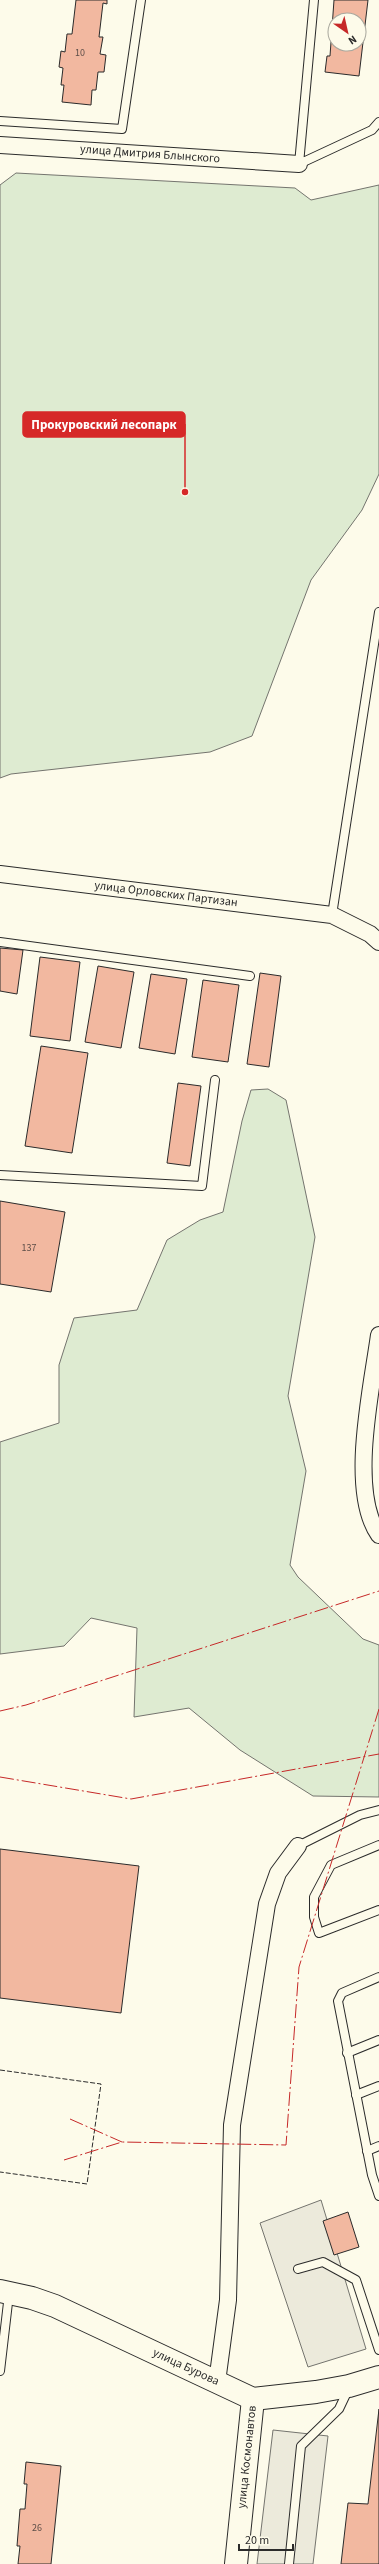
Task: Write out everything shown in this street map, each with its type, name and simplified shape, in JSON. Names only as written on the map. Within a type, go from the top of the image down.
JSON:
[{"type":"main road","name":"улица Бурова","points":[[5,2292],[55,2306],[253,2399]]},
{"type":"main road","points":[[253,2399],[349,2386],[379,2377]]},
{"type":"main road","name":"улица Космонавтов","points":[[236,2564],[253,2399]]},
{"type":"street","name":"улица Дмитрия Блынского","points":[[0,145],[299,164]]},
{"type":"street","name":"улица Орловских Партизан","points":[[0,874],[332,915],[370,934],[379,942]]},
{"type":"street","points":[[379,1335],[365,1443],[364,1494],[375,1529],[379,1535]]},
{"type":"street","points":[[217,2382],[228,2300],[232,2125],[267,1904],[278,1873],[298,1846]]},
{"type":"lane","points":[[0,121],[122,129],[141,0]]},
{"type":"lane","points":[[299,164],[314,0]]},
{"type":"lane","points":[[299,164],[372,130],[379,122]]},
{"type":"lane","points":[[332,915],[379,612]]},
{"type":"lane","points":[[0,942],[250,976]]},
{"type":"lane","points":[[0,1175],[202,1186],[215,1080]]},
{"type":"lane","points":[[298,1846],[360,1815],[379,1810]]},
{"type":"lane","points":[[379,1845],[331,1865],[314,1897],[314,1917],[319,1933],[379,1910]]},
{"type":"lane","points":[[379,1977],[342,1993],[338,2001],[367,2151],[379,2196]]},
{"type":"lane","points":[[347,2053],[379,2040]]},
{"type":"lane","points":[[356,2095],[379,2086]]},
{"type":"lane","points":[[367,2151],[379,2146]]},
{"type":"lane","points":[[298,2269],[323,2262],[356,2280],[379,2350]]},
{"type":"lane","points":[[0,2371],[5,2292]]},
{"type":"lane","points":[[289,2564],[301,2446],[340,2409],[349,2386]]},
{"type":"green space","points":[[16,173],[295,188],[311,200],[379,185],[379,474],[362,510],[311,580],[252,736],[210,752],[11,774],[0,778],[0,185]]},
{"type":"green space","points":[[268,1089],[286,1100],[315,1237],[288,1396],[306,1471],[290,1565],[298,1577],[363,1639],[379,1645],[379,1797],[313,1796],[240,1750],[189,1708],[134,1717],[137,1628],[91,1618],[64,1646],[0,1654],[0,1442],[59,1423],[59,1365],[74,1318],[137,1310],[167,1240],[200,1220],[223,1212],[242,1121],[251,1090]]},
{"type":"shaded area","points":[[321,2200],[366,2349],[308,2367],[260,2223]]},
{"type":"shaded area","points":[[273,2430],[328,2436],[313,2564],[257,2564]]},
{"type":"building","points":[[76,0],[107,0],[107,4],[103,3],[99,37],[103,37],[100,54],[106,55],[104,72],[98,72],[96,90],[92,90],[91,105],[62,102],[64,85],[61,85],[63,68],[59,67],[61,51],[65,52],[67,34],[72,34]]},
{"type":"building","points":[[334,0],[368,0],[367,12],[333,12]]},
{"type":"building","points":[[330,52],[362,52],[359,76],[325,72],[327,56],[330,56]]},
{"type":"building","points":[[0,948],[23,950],[17,994],[0,991]]},
{"type":"building","points":[[40,957],[80,962],[70,1041],[30,1036]]},
{"type":"building","points":[[98,966],[134,972],[121,1048],[85,1042]]},
{"type":"building","points":[[260,973],[281,976],[269,1067],[247,1064]]},
{"type":"building","points":[[151,974],[187,979],[175,1054],[139,1048]]},
{"type":"building","points":[[203,980],[239,985],[228,1062],[192,1057]]},
{"type":"building","points":[[41,1046],[88,1053],[72,1153],[25,1146]]},
{"type":"building","points":[[178,1083],[201,1086],[190,1166],[167,1163]]},
{"type":"building","points":[[0,1201],[65,1212],[51,1292],[0,1284]]},
{"type":"building","points":[[0,1849],[139,1866],[121,2013],[0,1998]]},
{"type":"building","points":[[348,2212],[359,2247],[334,2255],[323,2221]]},
{"type":"building","points":[[379,2409],[379,2564],[341,2564],[348,2503],[368,2504]]},
{"type":"building","points":[[26,2462],[61,2466],[51,2564],[18,2564],[20,2546],[17,2546],[20,2509],[25,2509],[27,2484],[24,2484]]},
{"type":"fence","points":[[0,2070],[101,2084],[87,2184],[0,2172]]},
{"type":"power","points":[[0,1711],[26,1705],[379,1591]]},
{"type":"power","points":[[64,2160],[122,2142],[286,2145],[299,1967],[379,1709]]},
{"type":"power","points":[[0,1777],[131,1799],[379,1754]]},
{"type":"power","points":[[70,2119],[122,2142]]},
{"type":"place","name":"Прокуровский лесопарк","points":[[185,492]]}]
